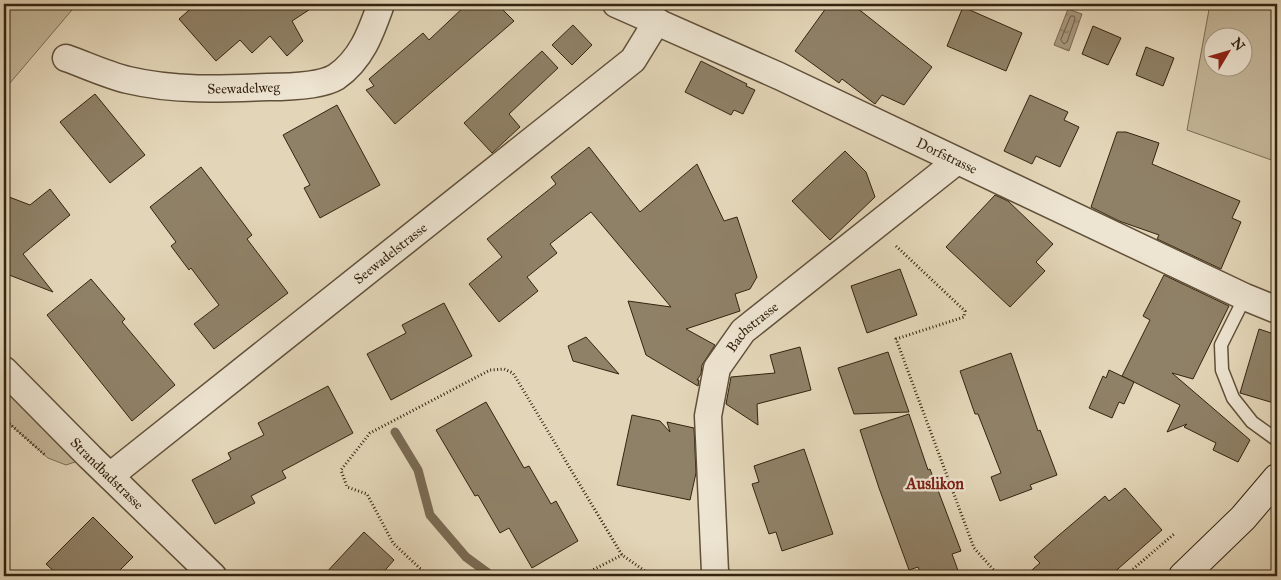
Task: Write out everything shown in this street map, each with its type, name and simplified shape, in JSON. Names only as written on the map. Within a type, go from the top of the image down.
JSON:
[{"type":"main road","points":[[1182,576],[1243,518],[1277,478]]},
{"type":"street","name":"Seewadelweg","points":[[66,58],[126,80],[159,86],[216,89],[302,86],[334,78],[355,60],[368,40],[382,4]]},
{"type":"street","name":"Dorfstrasse","points":[[616,4],[779,76],[1245,297],[1277,310]]},
{"type":"street","name":"Seewadelstrasse","points":[[110,476],[634,60],[657,21]]},
{"type":"street","name":"Bachstrasse","points":[[717,576],[715,572],[708,416],[717,368],[743,331],[957,161]]},
{"type":"street","name":"Strandbadstrasse","points":[[4,370],[212,576]]},
{"type":"lane","points":[[1245,297],[1221,345],[1222,370],[1233,398],[1252,422],[1277,440]]},
{"type":"path","points":[[875,227],[965,311],[964,317],[896,339],[974,548],[999,576]]},
{"type":"path","points":[[428,576],[393,543],[367,494],[347,487],[341,470],[370,433],[490,370],[504,369],[512,373],[622,555],[652,576]]},
{"type":"path","points":[[1125,576],[1174,534]]},
{"type":"path","points":[[581,576],[622,555]]},
{"type":"shaded area","points":[[4,4],[77,4],[4,90]]},
{"type":"shaded area","points":[[1210,4],[1277,4],[1277,162],[1187,130],[1204,37],[1204,78],[1254,78],[1254,28],[1206,28]]},
{"type":"shaded area","points":[[4,370],[90,457],[66,465],[48,458],[4,419]]},
{"type":"water","points":[[1068,9],[1082,14],[1069,51],[1054,45]]},
{"type":"building","points":[[196,4],[318,4],[292,21],[303,41],[287,56],[270,36],[252,53],[240,40],[216,61],[179,19]]},
{"type":"building","points":[[467,4],[497,4],[514,21],[395,124],[366,90],[374,86],[369,79],[423,33],[429,40]]},
{"type":"building","points":[[829,4],[852,4],[932,67],[904,105],[882,95],[875,104],[842,79],[839,83],[795,51]]},
{"type":"building","points":[[963,7],[1022,33],[1006,71],[947,46]]},
{"type":"building","points":[[573,25],[592,45],[572,65],[552,45]]},
{"type":"building","points":[[1093,26],[1121,38],[1108,65],[1082,54]]},
{"type":"building","points":[[1146,47],[1174,58],[1163,86],[1136,75]]},
{"type":"building","points":[[542,51],[558,68],[509,114],[520,127],[492,153],[464,123]]},
{"type":"building","points":[[701,61],[747,84],[746,86],[755,90],[743,114],[734,110],[731,115],[685,92]]},
{"type":"building","points":[[95,94],[145,155],[110,183],[60,122]]},
{"type":"building","points":[[1030,95],[1068,112],[1064,120],[1079,127],[1060,167],[1036,156],[1032,164],[1004,151]]},
{"type":"building","points":[[337,105],[380,185],[320,218],[304,188],[310,185],[283,135]]},
{"type":"building","points":[[1117,132],[1126,132],[1159,143],[1152,164],[1240,201],[1232,218],[1241,222],[1221,269],[1157,239],[1159,235],[1119,221],[1091,207]]},
{"type":"building","points":[[589,147],[640,212],[697,164],[724,221],[737,217],[757,277],[750,289],[735,294],[740,311],[686,329],[715,345],[702,365],[701,374],[697,380],[699,380],[698,386],[646,355],[628,301],[671,307],[591,212],[550,244],[557,253],[527,277],[538,291],[499,322],[469,284],[502,257],[487,239],[556,184],[551,177]]},
{"type":"building","points":[[845,151],[866,172],[875,197],[830,240],[792,201]]},
{"type":"building","points":[[201,167],[252,235],[247,239],[288,293],[214,349],[194,324],[219,305],[191,268],[189,270],[171,246],[176,242],[150,207]]},
{"type":"building","points":[[50,189],[70,215],[23,254],[53,292],[4,273],[4,195],[30,205]]},
{"type":"building","points":[[995,195],[1008,201],[1053,244],[1036,262],[1045,271],[1010,307],[946,247]]},
{"type":"building","points":[[900,269],[917,315],[867,333],[851,286]]},
{"type":"building","points":[[1164,275],[1229,306],[1193,379],[1172,373],[1250,440],[1238,462],[1213,450],[1216,443],[1184,427],[1187,424],[1167,432],[1180,405],[1122,376],[1150,320],[1143,316]]},
{"type":"building","points":[[91,279],[125,319],[122,322],[175,385],[132,421],[47,315]]},
{"type":"building","points":[[444,303],[472,356],[391,400],[367,354],[406,333],[402,325]]},
{"type":"building","points":[[1259,329],[1277,335],[1277,404],[1240,393]]},
{"type":"building","points":[[586,337],[619,374],[573,361],[568,346]]},
{"type":"building","points":[[800,347],[811,390],[757,404],[758,425],[726,404],[731,377],[775,373],[770,355]]},
{"type":"building","points":[[888,352],[909,412],[854,414],[838,368]]},
{"type":"building","points":[[1011,353],[1038,431],[1040,430],[1057,475],[1030,485],[1032,489],[1000,501],[991,477],[1001,473],[978,414],[975,414],[960,371]]},
{"type":"building","points":[[1109,370],[1134,382],[1124,404],[1119,402],[1112,418],[1089,408],[1103,376],[1106,378]]},
{"type":"building","points":[[328,386],[353,433],[282,471],[286,478],[251,496],[255,503],[215,524],[192,480],[231,459],[228,453],[264,435],[258,423]]},
{"type":"building","points":[[486,402],[524,468],[529,466],[551,504],[556,501],[578,541],[532,568],[509,528],[500,533],[478,495],[475,496],[436,430]]},
{"type":"building","points":[[909,414],[928,470],[930,469],[961,551],[952,554],[960,576],[922,576],[918,567],[909,570],[860,430]]},
{"type":"building","points":[[632,415],[660,421],[670,432],[667,422],[694,428],[696,473],[690,500],[617,485]]},
{"type":"building","points":[[804,449],[833,534],[782,551],[776,532],[769,534],[752,484],[759,482],[754,466]]},
{"type":"building","points":[[1125,488],[1162,530],[1110,576],[1025,576],[1040,563],[1034,557],[1105,496],[1109,501]]},
{"type":"building","points":[[93,517],[133,557],[114,576],[59,576],[46,564]]},
{"type":"building","points":[[364,532],[394,560],[380,576],[323,576]]},
{"type":"waterway","points":[[395,432],[418,470],[430,515],[466,557],[492,576]]},
{"type":"district","name":"Auslikon","points":[[935,483]]}]
